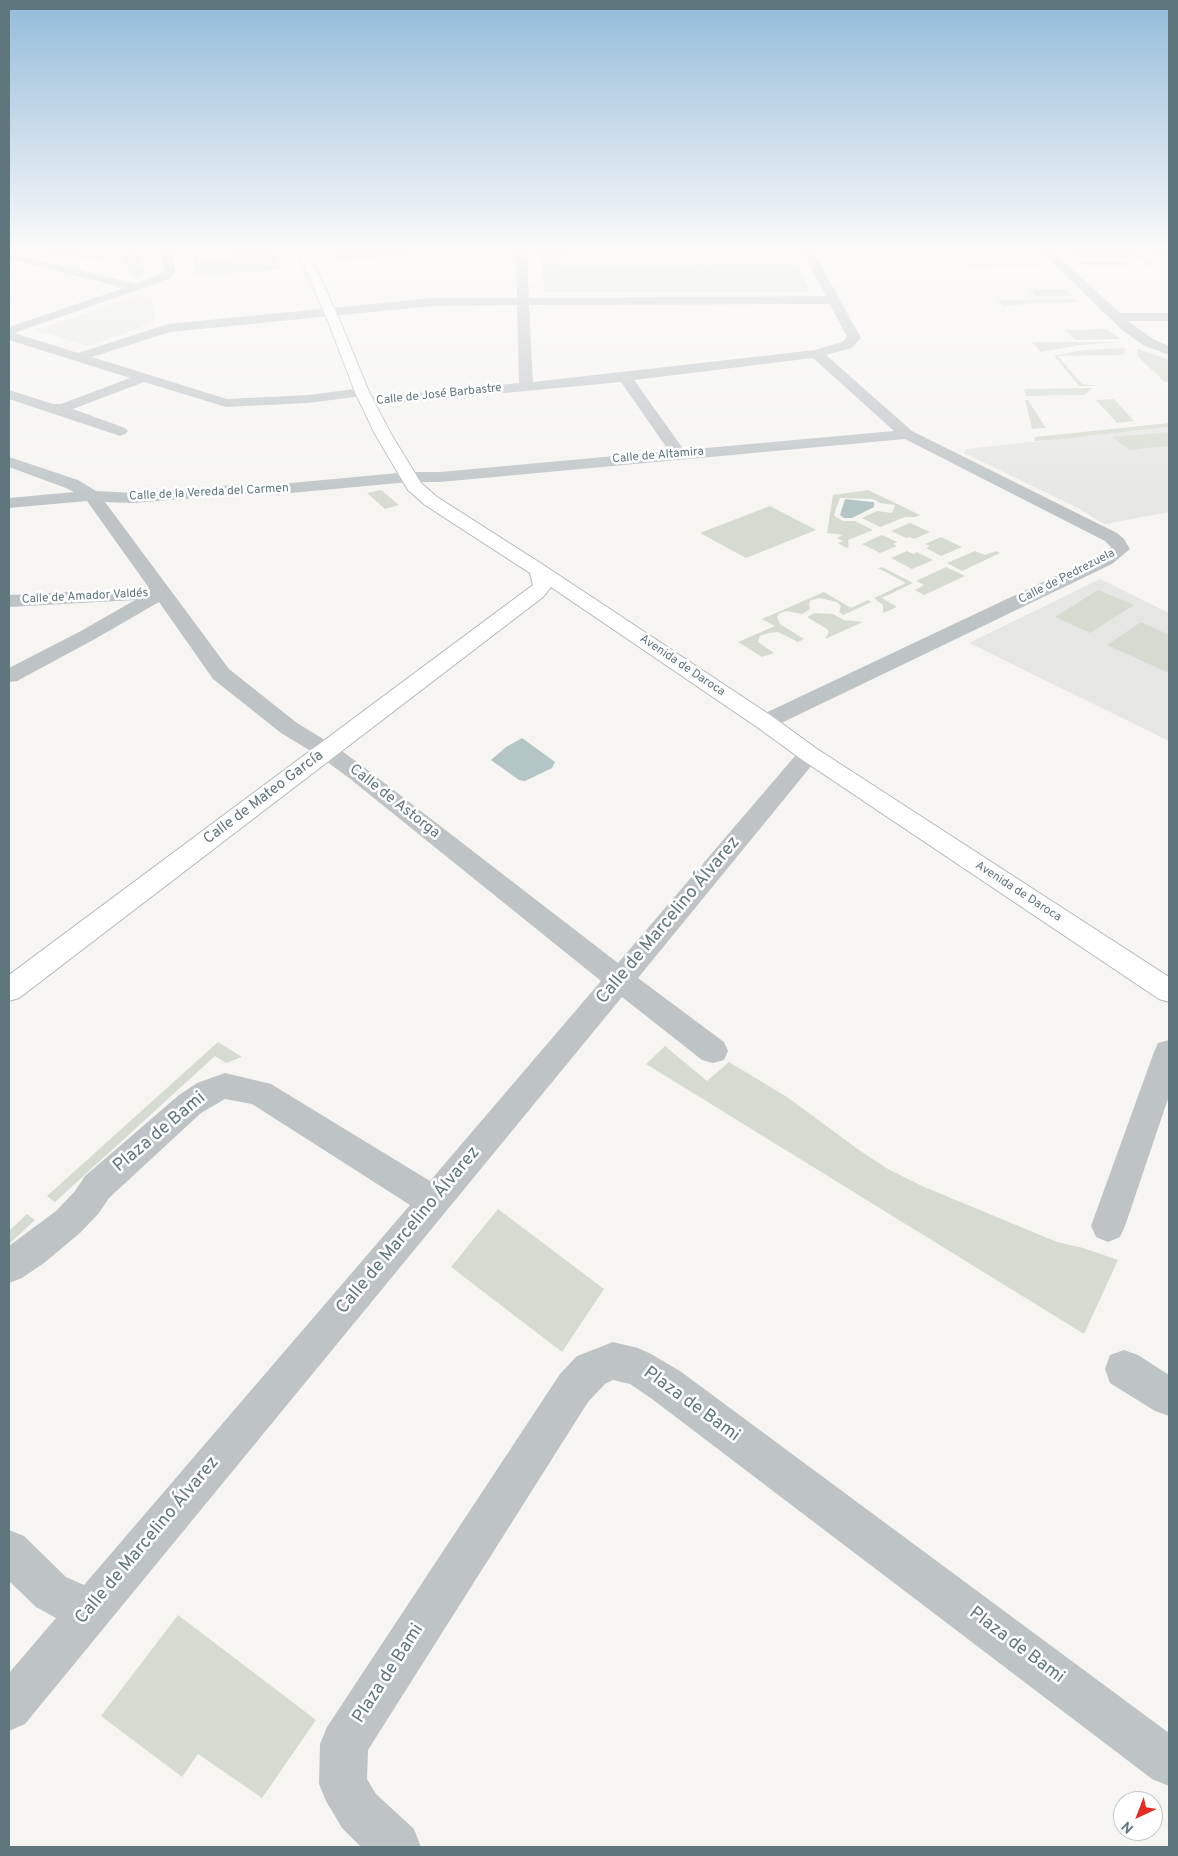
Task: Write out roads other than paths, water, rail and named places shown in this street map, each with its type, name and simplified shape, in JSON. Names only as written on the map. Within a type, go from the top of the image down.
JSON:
[{"type":"main road","name":"Avenida de Daroca","points":[[340,336],[382,434],[414,486],[430,501],[538,570],[765,722],[809,754],[1169,991]]},
{"type":"main road","name":"Calle de Mateo García","points":[[9,990],[542,587],[543,582],[538,570]]},
{"type":"main road","name":"Calle de Mateo García","points":[[519,605],[530,600],[551,596],[582,600]]},
{"type":"street","name":"Calle de José Barbastre","points":[[9,336],[226,403],[365,397],[625,377],[816,354],[847,345],[854,338],[853,336]]},
{"type":"street","points":[[79,357],[145,336]]},
{"type":"street","points":[[524,336],[526,385]]},
{"type":"street","points":[[1139,336],[1169,351]]},
{"type":"street","name":"Calle de Pedrezuela","points":[[765,722],[1105,560],[1121,549],[1118,542],[1111,537],[908,434],[816,354]]},
{"type":"street","points":[[625,377],[678,454]]},
{"type":"street","points":[[57,409],[70,407],[142,378]]},
{"type":"street","points":[[9,394],[120,431]]},
{"type":"street","name":"Calle de Altamira","points":[[409,477],[440,477],[908,434]]},
{"type":"street","points":[[9,462],[80,488],[92,496]]},
{"type":"street","name":"Calle de la Vereda del Carmen","points":[[9,503],[92,496],[133,498],[269,490],[409,477]]},
{"type":"street","name":"Calle de Astorga","points":[[92,496],[221,674],[289,728],[327,751],[713,1052]]},
{"type":"street","points":[[9,676],[88,635],[161,593]]},
{"type":"street","name":"Calle de Amador Valdés","points":[[9,602],[161,593]]},
{"type":"street","points":[[75,598],[90,602],[100,611],[98,626],[88,635]]},
{"type":"street","name":"Calle de Marcelino Álvarez","points":[[9,1708],[619,980],[638,961],[809,754]]},
{"type":"street","points":[[1108,1226],[1169,1052]]},
{"type":"street","name":"Plaza de Bami","points":[[9,1266],[32,1251],[68,1222],[87,1202],[97,1187],[190,1104],[208,1092],[225,1086],[260,1093],[434,1202]]},
{"type":"street","name":"Plaza de Bami","points":[[396,1847],[359,1811],[344,1784],[344,1744],[574,1388],[592,1370],[613,1361],[638,1367],[666,1385],[1169,1762]]},
{"type":"street","points":[[1124,1369],[1169,1397]]},
{"type":"street","points":[[9,1551],[51,1592],[88,1612]]}]
